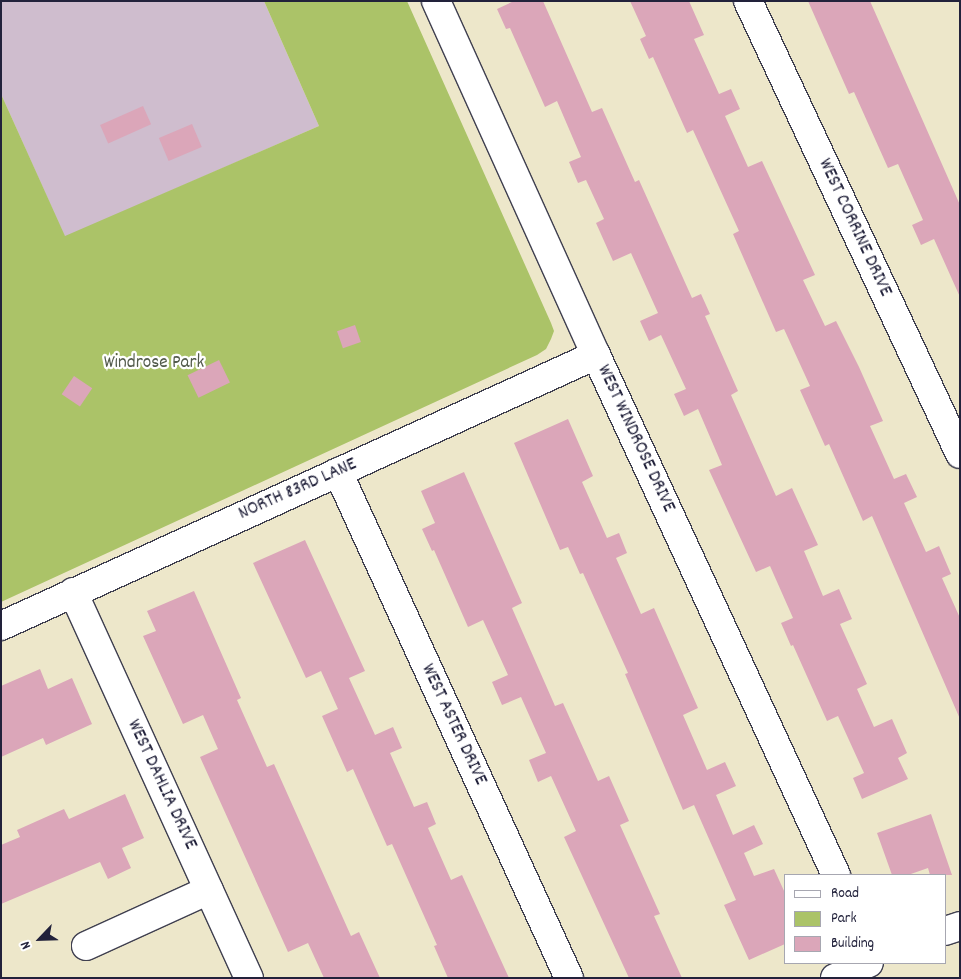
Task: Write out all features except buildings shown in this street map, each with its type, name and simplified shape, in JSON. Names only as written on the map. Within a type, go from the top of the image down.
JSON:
[{"type":"street","name":"WEST WINDROSE DRIVE","points":[[436,1],[596,355],[836,874]]},
{"type":"street","name":"WEST CORRINE DRIVE","points":[[748,1],[960,454]]},
{"type":"street","name":"NORTH 83RD LANE","points":[[1,626],[596,355]]},
{"type":"street","name":"WEST ASTER DRIVE","points":[[338,472],[569,978]]},
{"type":"street","name":"WEST DAHLIA DRIVE","points":[[73,592],[249,978]]},
{"type":"street","points":[[86,946],[209,890]]},
{"type":"street","points":[[946,931],[960,926]]},
{"type":"street","points":[[835,978],[867,964]]},
{"type":"shaded area","points":[[1,1],[264,1],[319,126],[65,237],[1,94]]},
{"type":"green space","name":"Windrose Park","points":[[264,1],[407,1],[551,323],[554,331],[551,339],[546,349],[537,355],[1,602],[1,94],[65,236],[319,126]]}]
